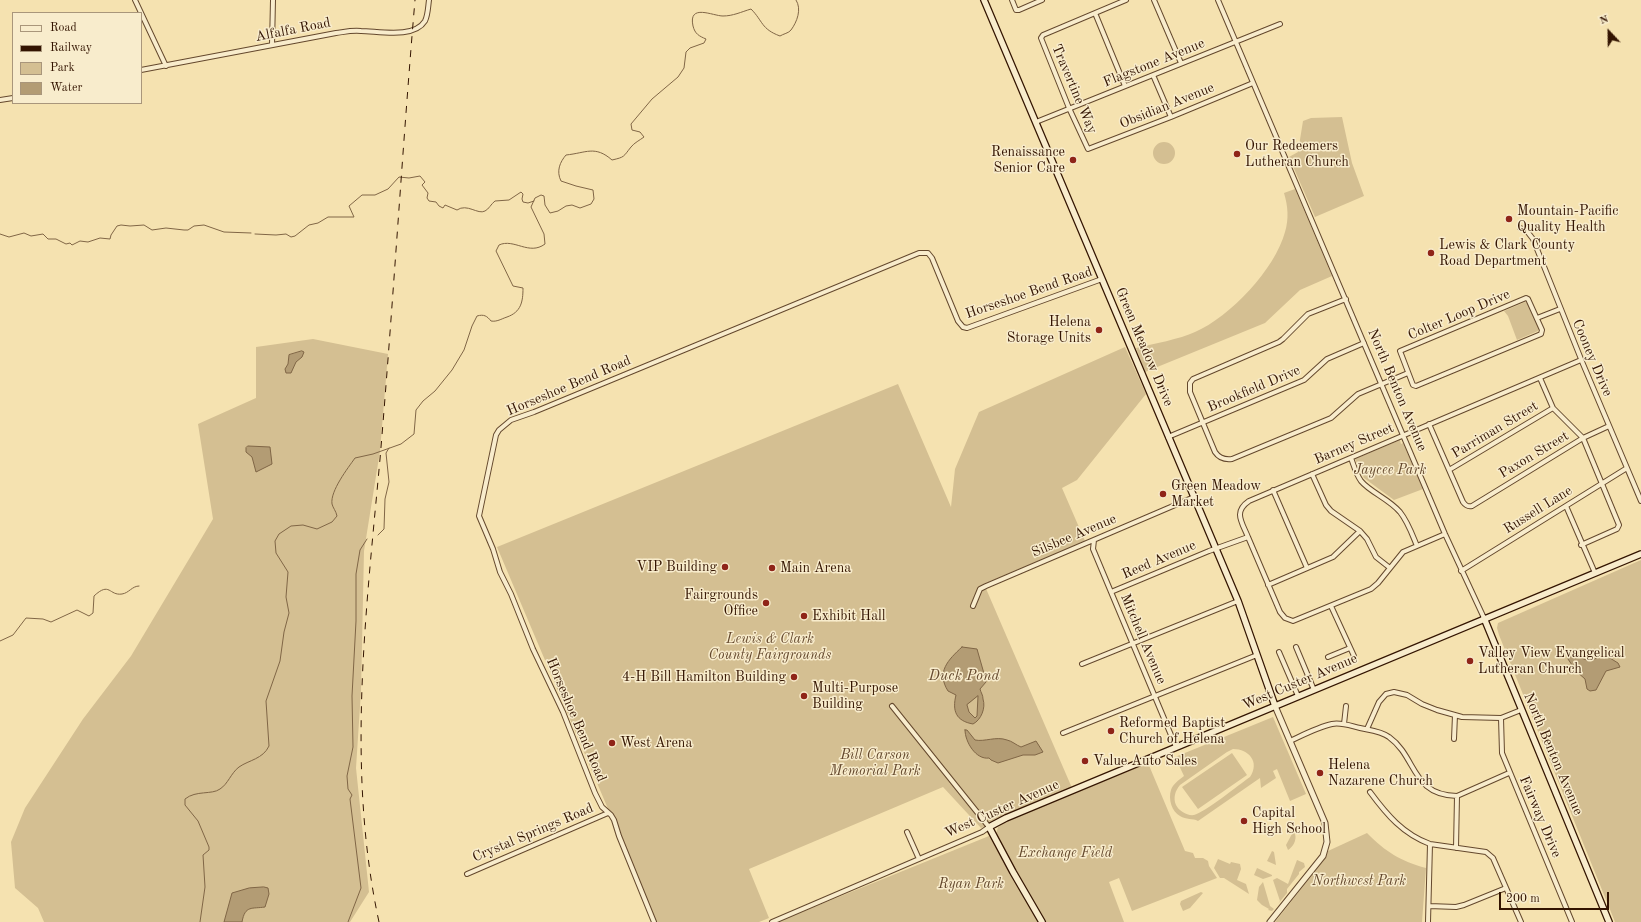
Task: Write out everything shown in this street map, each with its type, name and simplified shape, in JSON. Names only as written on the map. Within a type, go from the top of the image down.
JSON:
[{"type":"main road","name":"Green Meadow Drive","points":[[984,0],[1238,601],[1275,706]]},
{"type":"main road","name":"West Custer Avenue","points":[[989,827],[1006,818],[1641,554]]},
{"type":"main road","name":"North Benton Avenue","points":[[1484,618],[1609,922]]},
{"type":"main road","points":[[989,827],[1012,872],[1042,922]]},
{"type":"street","points":[[135,0],[141,12]]},
{"type":"street","points":[[272,45],[273,0]]},
{"type":"street","name":"Alfalfa Road","points":[[142,70],[346,31],[359,30],[394,33],[412,30],[419,27],[424,22],[428,11],[429,0]]},
{"type":"street","points":[[1012,0],[1016,10],[1019,10],[1042,0]]},
{"type":"street","points":[[1154,0],[1181,64]]},
{"type":"street","name":"North Benton Avenue","points":[[1218,0],[1445,534],[1484,618]]},
{"type":"street","points":[[1123,1],[1095,13],[1125,86]]},
{"type":"street","name":"Travertine Way","points":[[1088,149],[1069,108],[1041,38],[1043,35],[1095,13]]},
{"type":"street","points":[[142,15],[166,66]]},
{"type":"street","name":"Flagstone Avenue","points":[[1036,122],[1280,24]]},
{"type":"street","points":[[1153,75],[1171,117]]},
{"type":"street","name":"Obsidian Avenue","points":[[1088,149],[1253,83]]},
{"type":"street","points":[[0,100],[12,98]]},
{"type":"street","name":"Cooney Drive","points":[[1520,228],[1526,230],[1533,239],[1581,360],[1641,501]]},
{"type":"street","name":"Horseshoe Bend Road","points":[[654,922],[614,820],[602,807],[595,793],[563,712],[533,649],[511,594],[500,572],[493,549],[479,516],[494,442],[499,430],[517,417],[534,412],[919,252],[928,253],[932,258],[958,321],[963,327],[967,328],[1102,279]]},
{"type":"street","name":"Colter Loop Drive","points":[[1526,298],[1528,299],[1542,332],[1416,386],[1413,386],[1408,373],[1400,353],[1407,348],[1526,298]]},
{"type":"street","points":[[1346,299],[1308,314],[1283,339],[1278,342],[1193,379],[1190,383],[1190,392],[1218,457],[1226,460],[1232,459],[1331,418],[1353,397],[1408,373]]},
{"type":"street","points":[[1537,318],[1560,309]]},
{"type":"street","name":"Brookfield Drive","points":[[1168,436],[1304,380],[1327,359],[1364,343]]},
{"type":"street","name":"Barney Street","points":[[1248,536],[1240,519],[1240,512],[1243,505],[1273,490],[1581,360]]},
{"type":"street","points":[[1540,378],[1553,408],[1583,438],[1619,528],[1581,545]]},
{"type":"street","name":"Parriman Street","points":[[1449,470],[1553,408]]},
{"type":"street","points":[[1430,424],[1449,470]]},
{"type":"street","name":"Paxon Street","points":[[1449,470],[1463,502],[1466,506],[1472,506],[1583,438],[1609,426]]},
{"type":"street","points":[[1351,458],[1362,482],[1384,497],[1401,513],[1408,524],[1417,546]]},
{"type":"street","name":"Russell Lane","points":[[1461,571],[1627,468]]},
{"type":"street","points":[[1312,474],[1326,505],[1331,511],[1360,531],[1367,539],[1376,557],[1390,568]]},
{"type":"street","points":[[1273,490],[1307,568]]},
{"type":"street","name":"Silsbee Avenue","points":[[973,606],[980,590],[986,586],[1194,497]]},
{"type":"street","points":[[1566,506],[1581,545],[1595,573]]},
{"type":"street","points":[[1268,585],[1336,555],[1360,531]]},
{"type":"street","points":[[1216,549],[1248,536],[1280,612],[1288,620],[1293,621],[1371,589],[1378,583],[1403,552],[1445,534]]},
{"type":"street","name":"Mitchell Avenue","points":[[1094,540],[1093,549],[1176,747]]},
{"type":"street","name":"Reed Avenue","points":[[1111,592],[1216,549]]},
{"type":"street","points":[[1082,664],[1238,601]]},
{"type":"street","points":[[1331,606],[1354,656]]},
{"type":"street","points":[[1296,647],[1314,690]]},
{"type":"street","points":[[1328,657],[1350,648]]},
{"type":"street","points":[[1279,652],[1298,696]]},
{"type":"street","points":[[1063,733],[1257,654]]},
{"type":"street","points":[[1367,729],[1379,702],[1386,694],[1394,692],[1407,695],[1436,710],[1455,715],[1501,718],[1521,710]]},
{"type":"street","points":[[892,706],[989,827]]},
{"type":"street","points":[[1270,922],[1320,861],[1325,852],[1327,842],[1325,823],[1275,706]]},
{"type":"street","points":[[1344,724],[1346,706]]},
{"type":"street","points":[[1454,739],[1455,715]]},
{"type":"street","name":"Fairway Drive","points":[[1501,718],[1502,754],[1572,922]]},
{"type":"street","points":[[1290,741],[1332,724],[1344,724],[1367,729],[1388,736],[1397,743],[1416,775],[1431,790],[1448,796],[1457,796],[1509,773]]},
{"type":"street","points":[[1370,792],[1386,814],[1398,826],[1413,837],[1430,844],[1486,852],[1490,854],[1520,922]]},
{"type":"street","points":[[1456,848],[1457,796]]},
{"type":"street","name":"Crystal Springs Road","points":[[467,874],[608,813]]},
{"type":"street","name":"West Custer Avenue","points":[[772,922],[982,832],[989,827]]},
{"type":"street","points":[[907,832],[919,859]]},
{"type":"street","points":[[1428,922],[1430,844]]},
{"type":"street","points":[[1429,906],[1460,907],[1506,888]]},
{"type":"green space","points":[[1342,117],[1352,163],[1364,196],[1315,217],[1289,157],[1298,152],[1303,121],[1311,118]]},
{"type":"green space","points":[[1164,142],[1172,145],[1175,153],[1172,161],[1164,164],[1156,161],[1153,153],[1156,145]]},
{"type":"green space","points":[[1295,189],[1332,276],[1300,290],[1265,323],[1145,372],[1136,348],[1182,337],[1209,325],[1236,304],[1261,276],[1272,261],[1285,232],[1288,212],[1284,193]]},
{"type":"green space","points":[[1525,302],[1528,303],[1539,329],[1538,331],[1517,340],[1508,316],[1504,311]]},
{"type":"green space","points":[[313,339],[388,354],[380,451],[364,551],[361,691],[356,768],[369,892],[350,922],[44,922],[38,908],[15,888],[11,842],[25,808],[83,719],[131,656],[213,519],[198,424],[256,398],[256,347]]},
{"type":"green space","name":"Lewis & Clark County Fairgrounds","points":[[1125,347],[1146,394],[1077,480],[1062,488],[1085,541],[984,584],[1072,788],[981,828],[943,787],[749,869],[769,918],[759,922],[656,922],[497,547],[898,384],[951,507],[955,469],[979,412]]},
{"type":"green space","name":"Jaycee Park","points":[[1400,440],[1401,444],[1403,443],[1423,489],[1394,500],[1364,478],[1355,459]]},
{"type":"green space","points":[[1641,560],[1641,922],[1615,922],[1497,628],[1498,623]]},
{"type":"green space","points":[[1273,717],[1306,794],[1290,801],[1277,769],[1273,771],[1276,778],[1261,788],[1260,778],[1198,821],[1185,818],[1175,812],[1170,801],[1172,788],[1176,782],[1184,776],[1175,757]],"holes":[[[1233,749],[1244,751],[1251,757],[1254,766],[1250,777],[1199,813],[1189,815],[1179,809],[1176,805],[1175,797],[1180,785],[1227,752]]]},
{"type":"green space","points":[[1232,753],[1247,775],[1198,809],[1182,787]]},
{"type":"green space","name":"Exchange Field","points":[[1148,763],[1185,851],[1193,853],[1195,858],[1203,858],[1208,861],[1209,866],[1217,878],[1132,911],[1119,878],[1109,882],[1124,922],[1045,922],[997,838],[996,834],[998,827],[1007,821]]},
{"type":"green space","points":[[1293,832],[1295,834],[1295,841],[1288,850],[1286,845]]},
{"type":"green space","name":"Northwest Park","points":[[1367,833],[1387,851],[1401,859],[1426,868],[1422,922],[1275,922],[1324,860],[1328,851]]},
{"type":"green space","name":"Ryan Park","points":[[989,836],[1038,922],[777,922]]},
{"type":"green space","points":[[1272,851],[1274,852],[1276,865],[1267,861]]},
{"type":"green space","points":[[1218,859],[1230,864],[1231,862],[1240,864],[1241,869],[1237,880],[1246,884],[1249,894],[1224,878],[1220,878],[1214,868]]},
{"type":"green space","points":[[1297,860],[1304,863],[1305,867],[1299,872],[1287,889],[1287,893],[1278,904],[1280,901],[1273,880],[1277,878],[1288,884]]},
{"type":"green space","points":[[1257,868],[1272,876],[1263,879],[1254,875]]},
{"type":"green space","points":[[1263,882],[1270,906],[1274,909],[1272,911],[1268,910],[1269,909],[1257,900],[1259,887]]},
{"type":"green space","points":[[1201,892],[1203,893],[1190,908],[1183,911],[1180,904],[1181,901]]},
{"type":"water","points":[[302,351],[304,352],[302,357],[296,362],[291,373],[286,373],[285,369],[288,364],[289,355]]},
{"type":"water","points":[[248,446],[270,447],[272,464],[256,472],[252,457],[246,452],[246,448]]},
{"type":"water","name":"Duck Pond","points":[[962,647],[977,649],[985,677],[986,682],[980,689],[984,702],[983,710],[978,720],[973,724],[967,723],[959,718],[955,710],[956,695],[948,691],[943,678],[945,667]],"holes":[[[978,696],[977,716],[975,718],[969,712],[967,705]]]},
{"type":"water","points":[[1574,655],[1589,661],[1605,655],[1618,663],[1620,667],[1606,671],[1596,690],[1590,691],[1587,689],[1585,679],[1576,671],[1568,659]]},
{"type":"water","points":[[965,730],[967,730],[975,740],[1003,739],[1011,741],[1021,747],[1036,741],[1043,752],[1035,755],[1023,755],[998,763],[989,758],[980,756],[972,749],[965,735]]},
{"type":"water","points":[[249,888],[268,888],[269,894],[265,907],[247,910],[242,922],[224,922],[232,893]]},
{"type":"waterway","points":[[200,922],[205,887],[203,855],[209,850],[209,847],[198,821],[185,805],[185,799],[194,794],[217,791],[239,767],[260,757],[269,746],[266,701],[280,661],[284,632],[289,613],[286,597],[288,572],[276,553],[275,541],[279,534],[291,526],[303,525],[317,529],[332,522],[337,516],[332,504],[334,493],[340,480],[355,458],[373,454],[401,444],[414,434],[416,410],[423,401],[435,391],[452,370],[464,350],[477,316],[483,315],[491,321],[495,321],[512,315],[518,309],[522,302],[523,288],[513,286],[496,251],[499,245],[505,243],[533,248],[545,244],[544,234],[531,207],[535,198],[541,195],[544,196],[545,205],[550,213],[558,211],[566,206],[572,205],[580,208],[591,204],[594,199],[593,190],[561,181],[559,167],[562,161],[566,155],[590,151],[595,151],[606,155],[612,160],[619,158],[625,155],[634,144],[644,137],[640,132],[632,130],[631,124],[652,99],[678,77],[684,68],[686,52],[690,48],[704,43],[706,39],[696,33],[692,19],[694,15],[702,12],[727,16],[751,9],[769,31],[780,36],[790,31],[795,23],[799,11],[796,0]]},
{"type":"waterway","points":[[255,234],[286,234],[291,237],[295,236],[309,225],[318,223],[328,217],[354,217],[349,206],[362,195],[375,195],[388,189],[399,177],[409,178],[420,176],[425,182],[422,185],[428,193],[427,198],[429,201],[436,202],[443,208],[445,205],[457,210],[461,208],[468,208],[482,212],[495,201],[509,200],[521,192],[523,194],[523,202],[528,203],[534,201]]},
{"type":"waterway","points":[[0,234],[9,237],[24,233],[31,236],[43,234],[48,239],[56,239],[72,245],[80,241],[88,242],[100,238],[110,239],[117,226],[121,225],[144,225],[152,230],[166,228],[188,230],[194,226],[204,225],[224,232],[251,233]]},
{"type":"waterway","points":[[378,535],[384,529],[385,499],[389,482],[386,453],[389,448]]},
{"type":"waterway","points":[[348,922],[361,888],[350,799],[352,795],[348,789],[347,776],[353,747],[352,696],[356,621],[356,574],[360,550],[367,539]]},
{"type":"waterway","points":[[0,641],[13,635],[26,618],[43,619],[51,622],[77,610],[89,616],[93,613],[94,596],[99,592],[106,589],[114,593],[122,594],[134,587],[139,586]]},
{"type":"railway","points":[[379,922],[369,864],[363,807],[361,749],[362,691],[369,575],[385,402],[415,0]]},
{"type":"place","name":"Our Redeemers Lutheran Church","points":[[1237,154]]},
{"type":"place","name":"Renaissance Senior Care","points":[[1073,160]]},
{"type":"place","name":"Mountain-Pacific Quality Health","points":[[1509,219]]},
{"type":"place","name":"Lewis & Clark County Road Department","points":[[1431,253]]},
{"type":"place","name":"Helena Storage Units","points":[[1099,330]]},
{"type":"place","name":"Green Meadow Market","points":[[1163,494]]},
{"type":"place","name":"VIP Building","points":[[725,567]]},
{"type":"place","name":"Main Arena","points":[[772,568]]},
{"type":"place","name":"Fairgrounds Office","points":[[766,603]]},
{"type":"place","name":"Exhibit Hall","points":[[804,616]]},
{"type":"place","name":"Valley View Evangelical Lutheran Church","points":[[1470,661]]},
{"type":"place","name":"4-H Bill Hamilton Building","points":[[794,677]]},
{"type":"place","name":"Multi-Purpose Building","points":[[804,696]]},
{"type":"place","name":"Reformed Baptist Church of Helena","points":[[1111,731]]},
{"type":"place","name":"West Arena","points":[[612,743]]},
{"type":"place","name":"Value Auto Sales","points":[[1085,761]]},
{"type":"place","name":"Helena Nazarene Church","points":[[1320,773]]},
{"type":"place","name":"Capital High School","points":[[1244,821]]},
{"type":"park label","name":"Bill Carson Memorial Park","points":[[875,764]]}]
